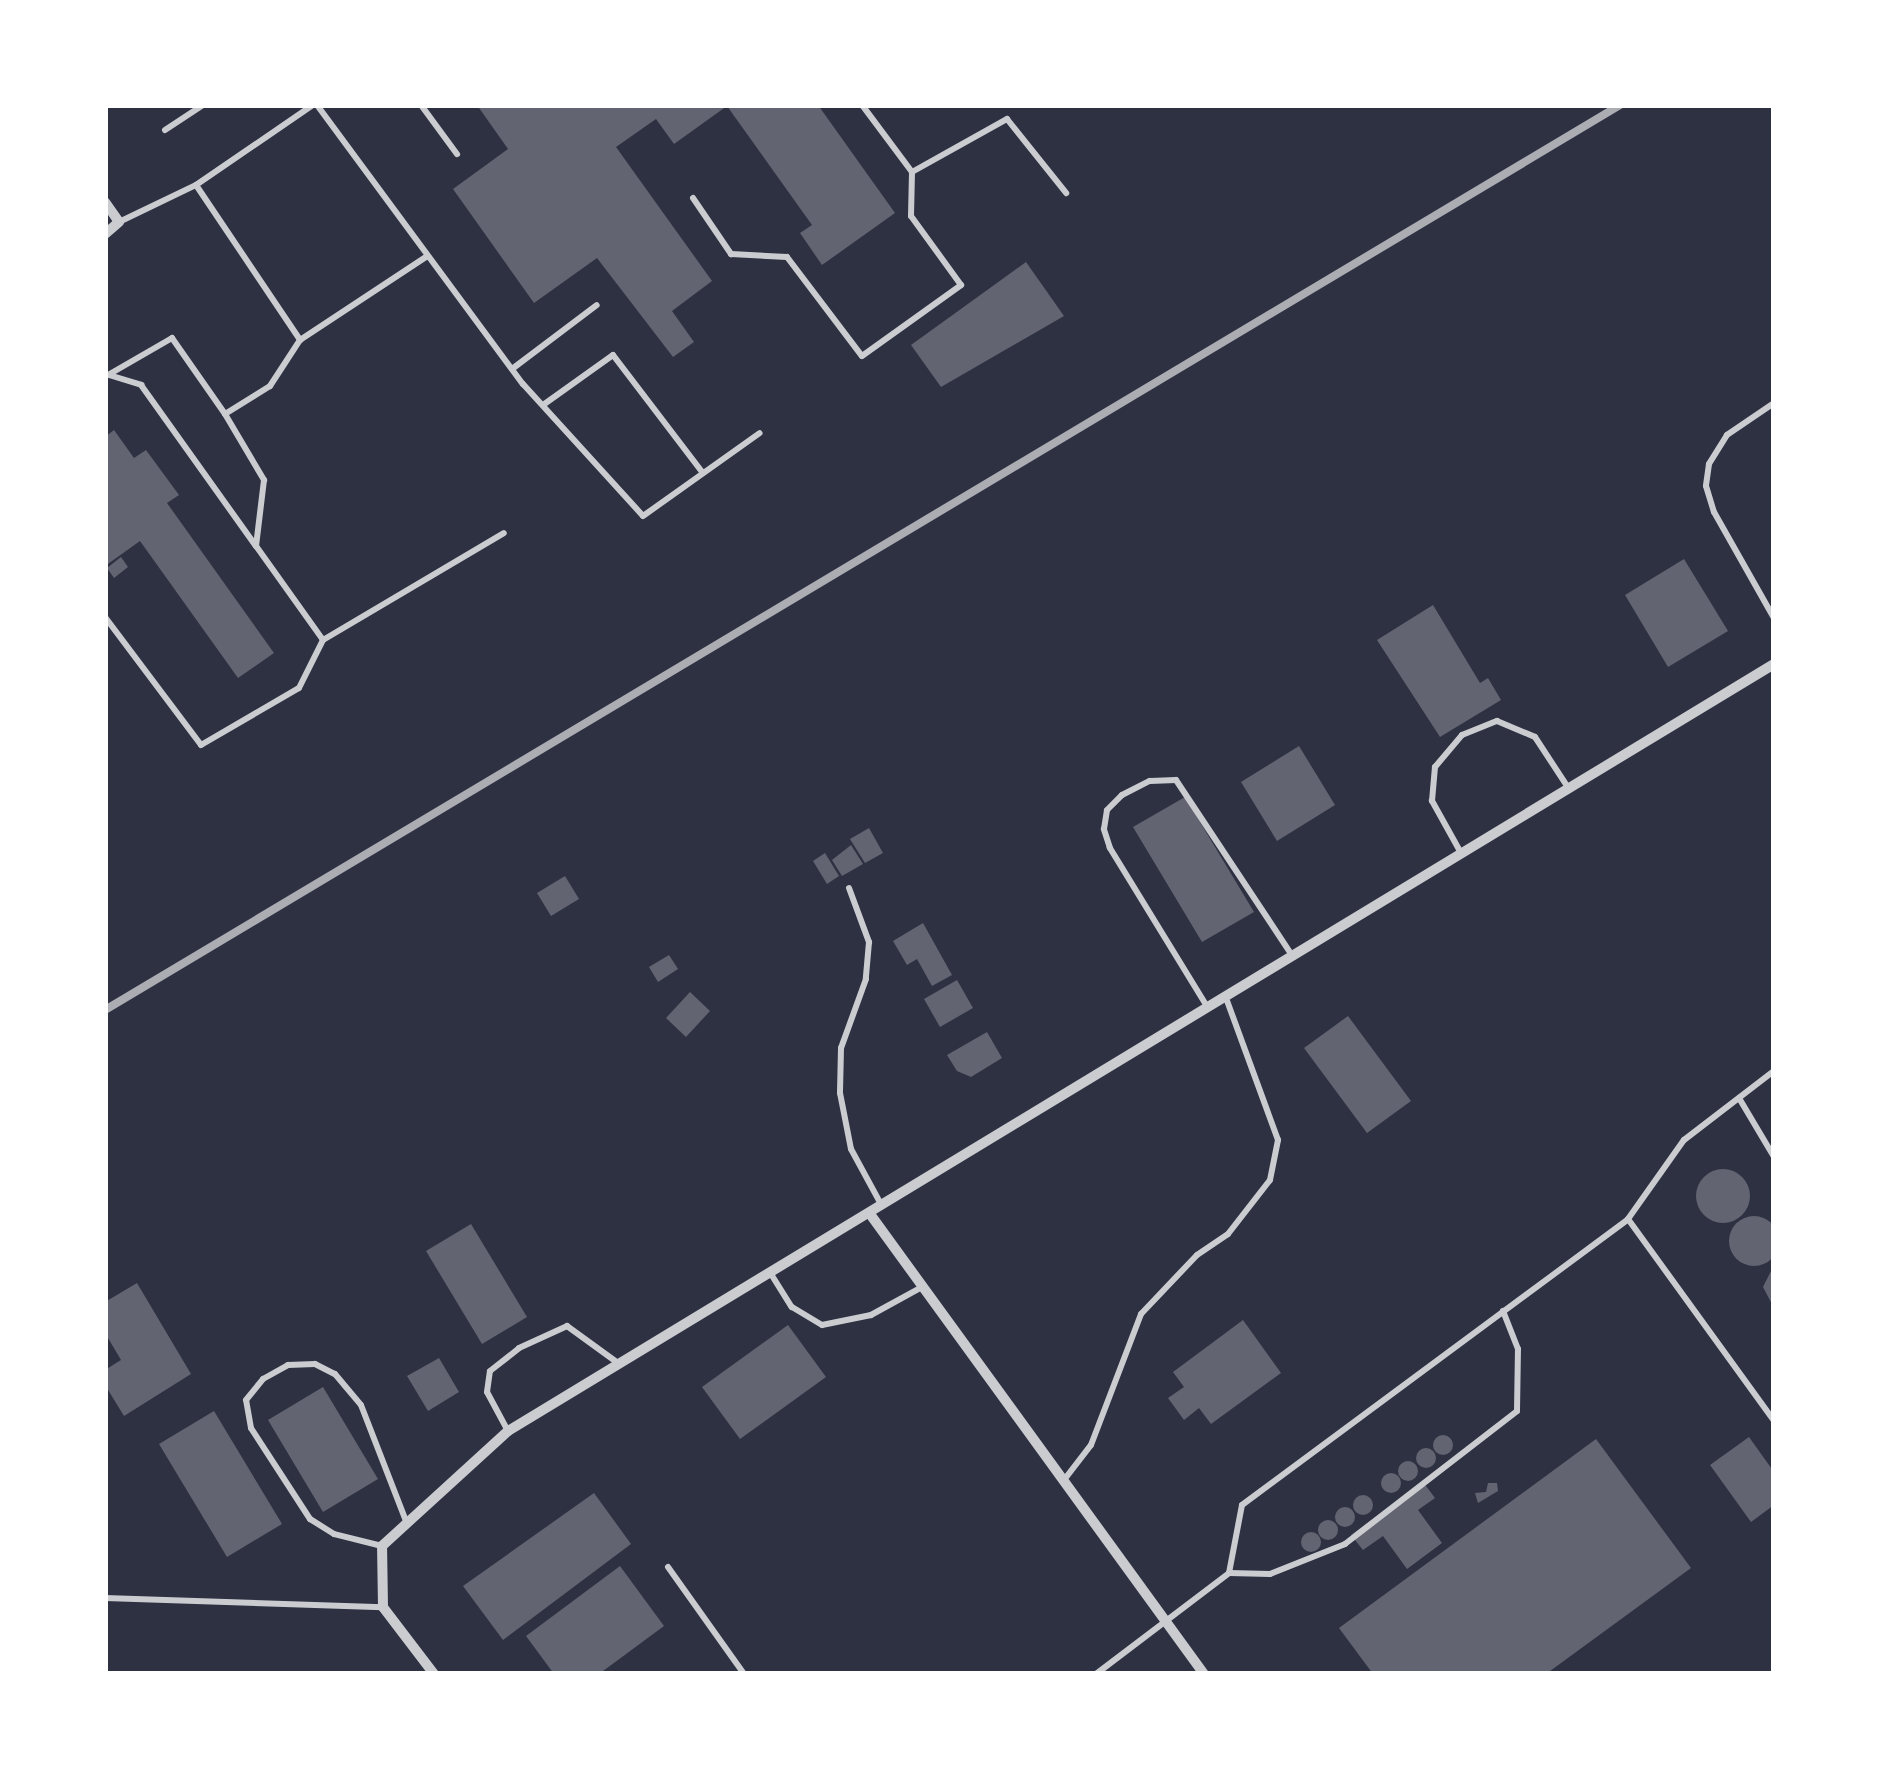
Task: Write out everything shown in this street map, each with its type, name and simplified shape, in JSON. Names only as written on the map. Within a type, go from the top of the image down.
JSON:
[{"type":"street","points":[[105,202],[119,222],[105,234]]},
{"type":"street","points":[[434,1674],[383,1607],[382,1546],[508,1430],[1774,664]]},
{"type":"street","points":[[870,1214],[1204,1674]]},
{"type":"lane","points":[[165,130],[202,105]]},
{"type":"lane","points":[[119,222],[196,186],[315,105],[512,369],[643,516],[760,433]]},
{"type":"lane","points":[[421,105],[457,154]]},
{"type":"lane","points":[[694,198],[731,254],[787,258],[862,356],[962,285],[911,216],[912,172],[862,105]]},
{"type":"lane","points":[[912,172],[1007,119],[1066,193]]},
{"type":"lane","points":[[196,186],[300,340]]},
{"type":"lane","points":[[225,414],[270,386],[300,340],[426,256]]},
{"type":"lane","points":[[512,369],[596,306]]},
{"type":"lane","points":[[106,374],[172,338],[225,414],[264,480],[256,546]]},
{"type":"lane","points":[[543,405],[614,355],[703,473]]},
{"type":"lane","points":[[106,374],[142,385],[323,640]]},
{"type":"lane","points":[[1774,404],[1727,435],[1710,464],[1706,486],[1714,512],[1774,618]]},
{"type":"lane","points":[[105,617],[201,745],[299,688],[323,640],[504,533]]},
{"type":"lane","points":[[1462,854],[1432,801],[1435,767],[1462,735],[1497,721],[1535,737],[1569,789]]},
{"type":"lane","points":[[1208,1009],[1110,848],[1107,810],[1122,794],[1150,781],[1176,780],[1293,957]]},
{"type":"lane","points":[[849,888],[869,942],[866,979],[840,1048],[840,1094],[851,1149],[882,1207]]},
{"type":"lane","points":[[1063,1481],[1092,1445],[1141,1314],[1197,1255],[1228,1234],[1270,1180],[1278,1140],[1226,998]]},
{"type":"lane","points":[[1228,1573],[1242,1505],[1628,1218],[1684,1140],[1774,1071]]},
{"type":"lane","points":[[1739,1098],[1774,1157]]},
{"type":"lane","points":[[1628,1218],[1774,1421]]},
{"type":"lane","points":[[771,1274],[792,1306],[822,1325],[871,1315],[922,1286]]},
{"type":"lane","points":[[1096,1674],[1228,1573],[1270,1574],[1345,1544],[1517,1410],[1522,1382],[1504,1311]]},
{"type":"lane","points":[[508,1430],[486,1392],[490,1372],[519,1348],[566,1326],[620,1364]]},
{"type":"lane","points":[[382,1546],[334,1534],[310,1519],[251,1428],[246,1400],[262,1378],[288,1364],[315,1364],[336,1374],[360,1405],[406,1521]]},
{"type":"lane","points":[[668,1567],[744,1674]]},
{"type":"lane","points":[[105,1598],[383,1607]]},
{"type":"lane","points":[[504,1674],[512,1674]]},
{"type":"building","points":[[477,105],[818,105],[895,213],[822,265],[800,233],[812,225],[727,106],[674,144],[656,119],[616,147],[712,281],[672,311],[694,342],[673,357],[597,258],[534,303],[453,189],[508,149]]},
{"type":"building","points":[[1026,262],[1064,316],[941,387],[911,345]]},
{"type":"building","points":[[114,430],[134,458],[146,450],[179,495],[167,503],[274,653],[238,678],[140,541],[105,566],[105,437]]},
{"type":"building","points":[[121,557],[128,567],[114,578],[107,568]]},
{"type":"building","points":[[1684,559],[1728,631],[1668,667],[1625,595]]},
{"type":"building","points":[[1433,605],[1480,683],[1488,678],[1501,700],[1440,737],[1377,640]]},
{"type":"building","points":[[1299,746],[1335,805],[1277,841],[1241,782]]},
{"type":"building","points":[[1185,797],[1254,912],[1202,942],[1133,827]]},
{"type":"building","points":[[869,828],[883,853],[865,863],[850,839]]},
{"type":"building","points":[[851,845],[863,864],[842,876],[832,860]]},
{"type":"building","points":[[825,853],[839,876],[827,884],[813,861]]},
{"type":"building","points":[[565,876],[579,899],[551,916],[537,893]]},
{"type":"building","points":[[923,923],[952,975],[932,986],[917,959],[907,965],[893,941]]},
{"type":"building","points":[[669,955],[678,969],[658,982],[649,967]]},
{"type":"building","points":[[957,980],[973,1008],[940,1027],[924,999]]},
{"type":"building","points":[[690,992],[710,1011],[686,1037],[666,1018]]},
{"type":"building","points":[[1348,1016],[1411,1101],[1367,1133],[1304,1048]]},
{"type":"building","points":[[987,1032],[1002,1058],[971,1077],[957,1071],[947,1055]]},
{"type":"building","points":[[1723,1169],[1742,1177],[1750,1196],[1742,1215],[1723,1223],[1704,1215],[1696,1196],[1704,1177]]},
{"type":"building","points":[[1754,1216],[1772,1223],[1779,1241],[1772,1259],[1754,1266],[1736,1259],[1729,1241],[1736,1223]]},
{"type":"building","points":[[471,1224],[527,1317],[482,1344],[426,1251]]},
{"type":"building","points":[[1774,1265],[1774,1308],[1763,1287]]},
{"type":"building","points":[[137,1283],[191,1374],[124,1416],[105,1385],[105,1370],[121,1360],[105,1333],[105,1302]]},
{"type":"building","points":[[1243,1320],[1281,1373],[1211,1424],[1199,1408],[1184,1420],[1168,1398],[1184,1387],[1173,1372]]},
{"type":"building","points":[[788,1325],[826,1377],[740,1439],[702,1387]]},
{"type":"building","points":[[439,1358],[459,1392],[428,1411],[407,1376]]},
{"type":"building","points":[[323,1387],[378,1479],[323,1512],[268,1420]]},
{"type":"building","points":[[214,1411],[282,1524],[227,1557],[159,1444]]},
{"type":"building","points":[[1443,1435],[1453,1445],[1443,1455],[1433,1445]]},
{"type":"building","points":[[1749,1437],[1774,1472],[1774,1505],[1751,1522],[1710,1465]]},
{"type":"building","points":[[1596,1439],[1691,1568],[1546,1674],[1373,1674],[1339,1628]]},
{"type":"building","points":[[1426,1448],[1436,1458],[1426,1468],[1416,1458]]},
{"type":"building","points":[[1408,1461],[1418,1471],[1408,1481],[1398,1471]]},
{"type":"building","points":[[1391,1473],[1401,1483],[1391,1493],[1381,1483]]},
{"type":"building","points":[[1423,1482],[1435,1498],[1418,1510],[1442,1543],[1407,1569],[1383,1536],[1363,1550],[1351,1535]]},
{"type":"building","points":[[1488,1483],[1497,1483],[1498,1491],[1478,1503],[1475,1493],[1486,1492]]},
{"type":"building","points":[[594,1493],[631,1544],[503,1640],[463,1586]]},
{"type":"building","points":[[1363,1495],[1373,1505],[1363,1515],[1353,1505]]},
{"type":"building","points":[[1345,1507],[1355,1517],[1345,1527],[1335,1517]]},
{"type":"building","points":[[1328,1520],[1338,1530],[1328,1540],[1318,1530]]},
{"type":"building","points":[[1311,1532],[1321,1542],[1311,1552],[1301,1542]]},
{"type":"building","points":[[620,1566],[664,1626],[599,1674],[554,1674],[526,1636]]},
{"type":"railway","points":[[105,1010],[1620,105]]}]
